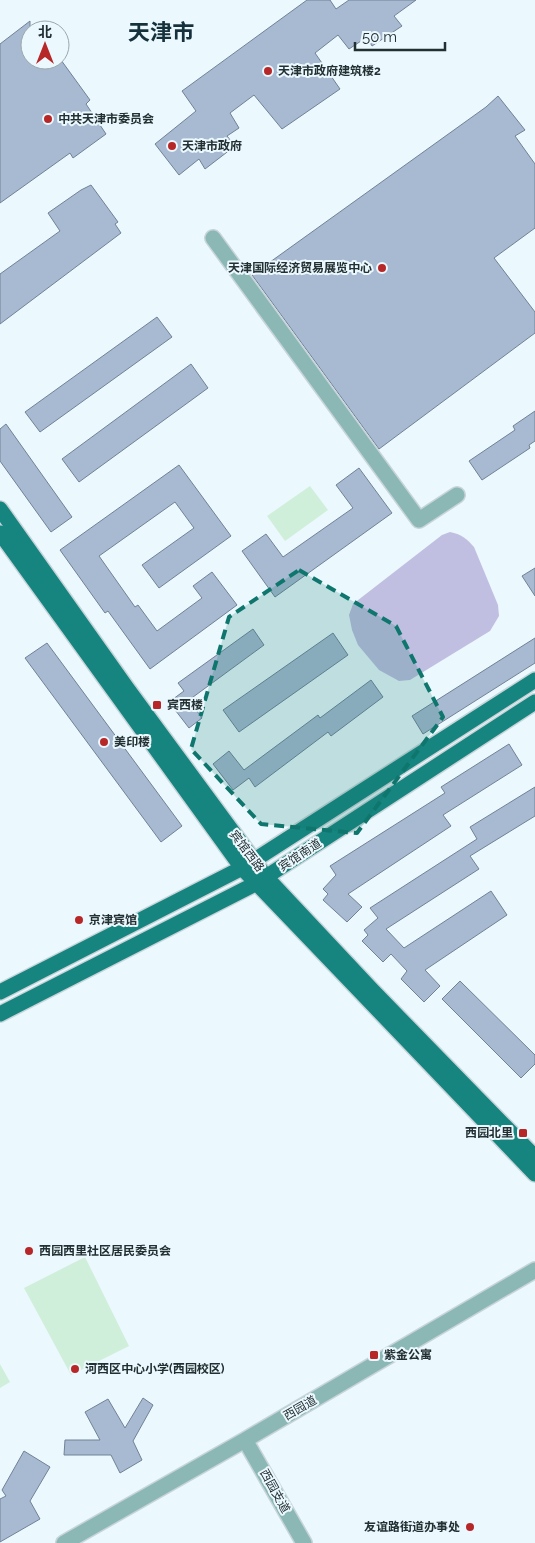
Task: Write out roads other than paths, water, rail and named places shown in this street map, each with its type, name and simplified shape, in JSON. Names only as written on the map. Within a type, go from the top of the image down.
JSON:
[{"type":"main road","name":"宾馆西路","points":[[0,510],[248,865]]},
{"type":"main road","name":"宾馆西路","points":[[0,533],[248,865],[535,1174]]},
{"type":"main road","name":"宾馆南道","points":[[0,992],[248,865],[535,680]]},
{"type":"main road","name":"宾馆南道","points":[[0,1014],[261,880],[535,702]]},
{"type":"main road","name":"宾馆西路","points":[[261,880],[372,990],[535,1157]]},
{"type":"street","points":[[213,238],[419,520],[457,495]]},
{"type":"street","name":"西园道","points":[[84,1543],[535,1270]]},
{"type":"street","name":"西园道","points":[[64,1543],[248,1444],[535,1282]]},
{"type":"street","name":"西园支道","points":[[248,1444],[304,1543]]},
{"type":"water","points":[[450,532],[464,537],[474,547],[498,605],[499,616],[490,631],[410,680],[399,681],[379,670],[358,645],[349,615],[353,604],[442,535]]},
{"type":"place","name":"天津市政府建筑楼2","points":[[268,71]]},
{"type":"place","name":"中共天津市委员会","points":[[48,119]]},
{"type":"place","name":"天津市政府","points":[[172,146]]},
{"type":"place","name":"天津国际经济贸易展览中心","points":[[382,268]]},
{"type":"place","name":"宾西楼","points":[[157,705]]},
{"type":"place","name":"美印楼","points":[[104,742]]},
{"type":"place","name":"京津宾馆","points":[[79,920]]},
{"type":"place","name":"西园北里","points":[[523,1133]]},
{"type":"place","name":"西园西里社区居民委员会","points":[[29,1251]]},
{"type":"place","name":"紫金公寓","points":[[374,1355]]},
{"type":"place","name":"河西区中心小学(西园校区)","points":[[75,1369]]},
{"type":"place","name":"友谊路街道办事处","points":[[470,1527]]},
{"type":"district","name":"天津市","points":[[161,32]]}]
